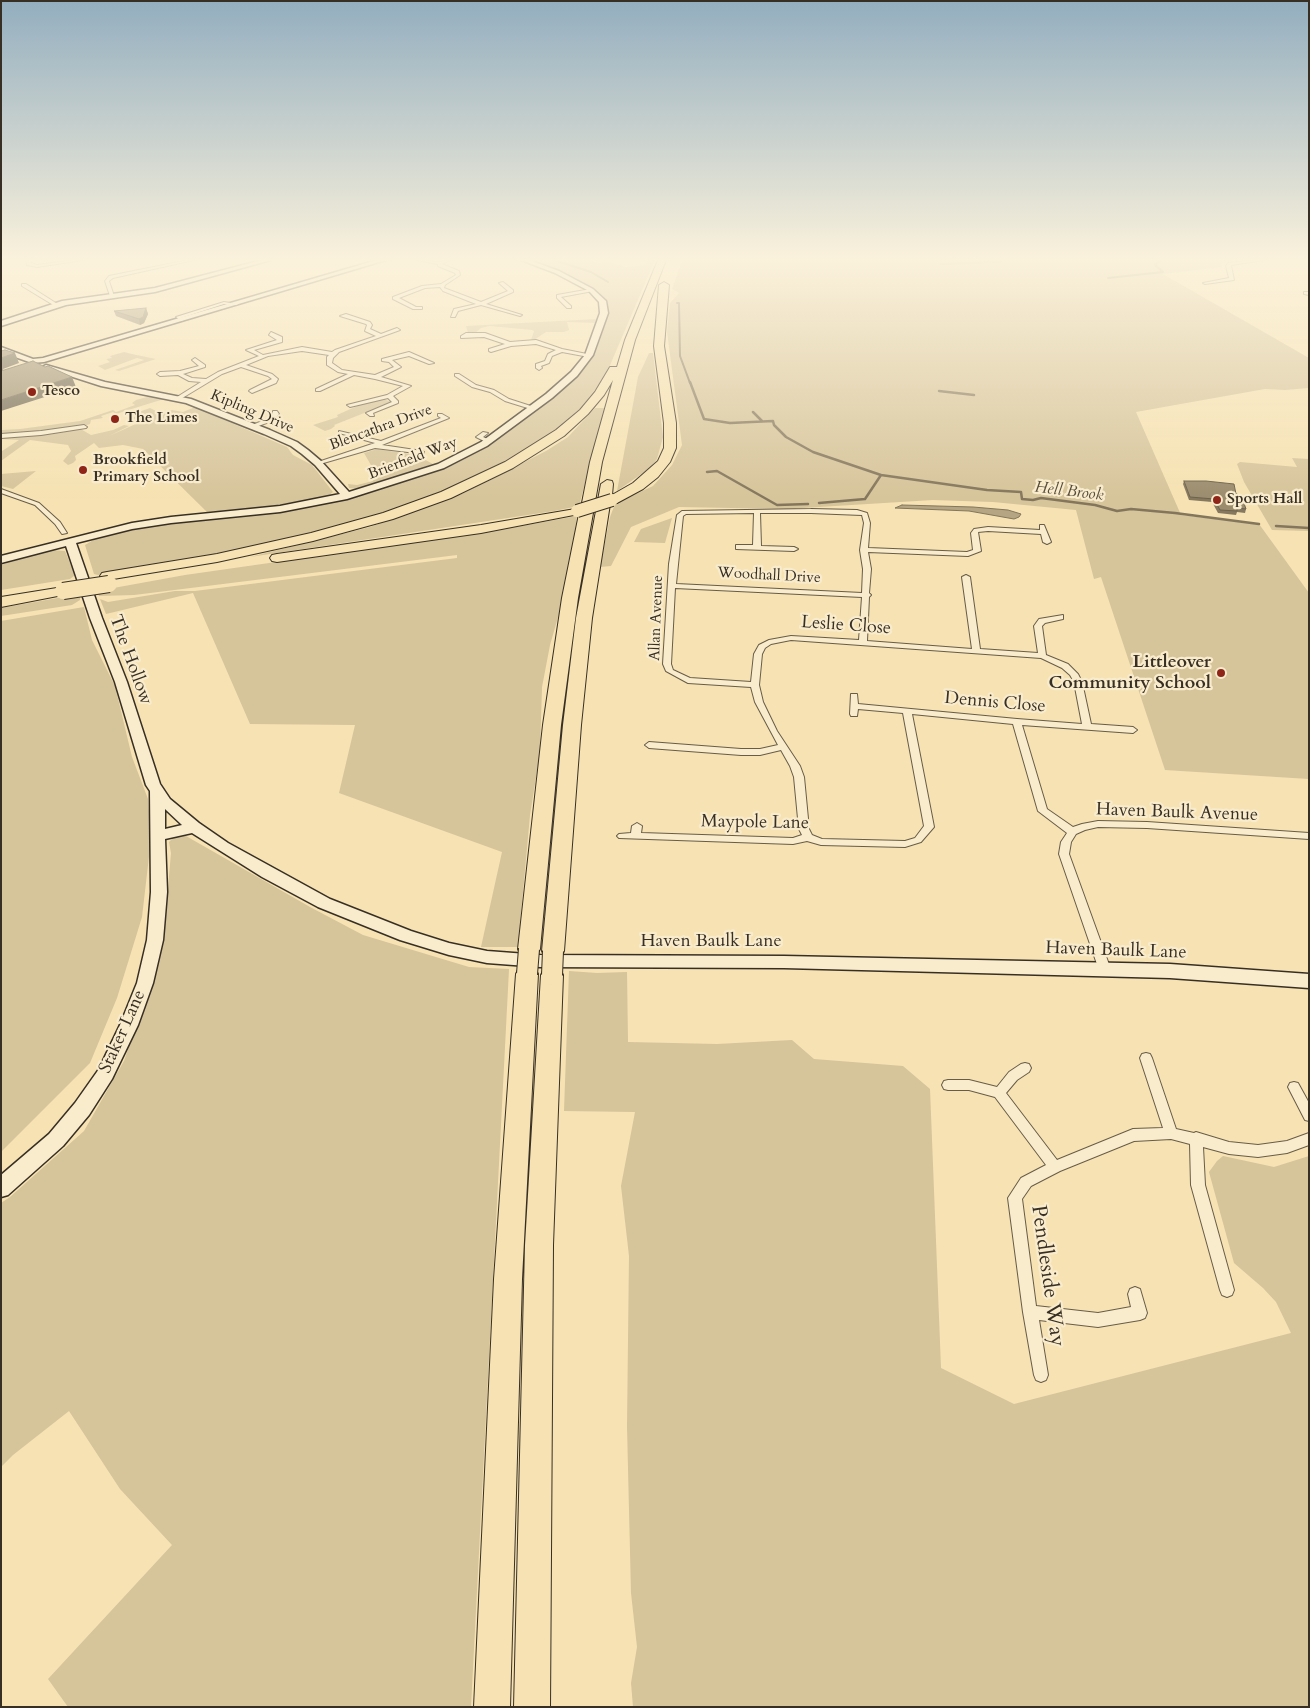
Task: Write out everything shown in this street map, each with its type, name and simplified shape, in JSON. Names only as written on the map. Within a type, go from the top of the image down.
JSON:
[{"type":"highway","points":[[1,602],[313,537],[388,516],[468,486],[530,454],[584,412],[610,378],[630,340]]},
{"type":"highway","points":[[532,1707],[539,1274],[540,962],[552,726],[570,598],[596,462],[630,340]]},
{"type":"highway","points":[[492,1707],[506,1308],[540,962],[572,725],[585,609],[610,466],[642,340]]},
{"type":"highway","points":[[108,580],[489,528],[577,511],[612,500],[647,480],[664,462],[670,448],[671,429],[660,340]]},
{"type":"highway","points":[[1,594],[63,588]]},
{"type":"street","points":[[20,368],[115,340]]},
{"type":"street","points":[[262,356],[249,350],[280,340]]},
{"type":"street","points":[[179,398],[220,373],[262,356],[297,350],[313,350],[332,354],[371,340]]},
{"type":"street","points":[[498,340],[510,344]]},
{"type":"street","name":"Brierfield Way","points":[[1,560],[67,537],[150,523],[266,511],[347,496],[422,473],[467,454],[486,437],[534,408],[581,367],[589,354],[594,340]]},
{"type":"street","points":[[490,350],[510,344],[536,342],[561,350],[589,354]]},
{"type":"street","name":"Kipling Drive","points":[[1,349],[56,371],[110,385],[179,398],[254,426],[294,444],[318,463],[347,496]]},
{"type":"street","points":[[539,368],[538,365],[547,362],[550,355],[561,350]]},
{"type":"street","points":[[332,354],[328,362],[330,366],[340,371],[376,377],[408,386],[389,396],[350,405]]},
{"type":"street","points":[[376,377],[398,367],[385,360],[409,354],[431,363]]},
{"type":"street","points":[[160,374],[180,373],[203,366],[195,360]]},
{"type":"street","points":[[241,364],[270,375],[275,379],[274,382],[252,391]]},
{"type":"street","points":[[180,373],[185,378],[207,381]]},
{"type":"street","points":[[318,390],[352,374]]},
{"type":"street","points":[[457,375],[474,386],[492,391],[507,400],[534,408]]},
{"type":"street","points":[[372,415],[369,413],[396,402],[389,396]]},
{"type":"street","points":[[254,426],[272,419],[276,414],[275,412]]},
{"type":"street","name":"Blencathra Drive","points":[[318,463],[378,444],[446,418],[440,415]]},
{"type":"street","points":[[1,436],[84,427]]},
{"type":"street","points":[[341,432],[378,444],[422,453]]},
{"type":"street","name":"The Hollow","points":[[1,491],[37,504],[58,523],[67,537],[121,682],[148,769],[157,791]]},
{"type":"street","points":[[757,548],[757,512],[838,511],[865,514],[867,523],[864,550],[867,569],[867,595],[863,644]]},
{"type":"street","name":"Allan Avenue","points":[[754,685],[688,680],[670,671],[667,664],[671,586],[680,515],[684,512],[757,512]]},
{"type":"street","points":[[864,550],[968,554],[977,551],[974,534],[976,530],[988,529],[1043,529],[1047,542]]},
{"type":"street","points":[[739,547],[794,549]]},
{"type":"street","points":[[957,583],[967,580],[976,652]]},
{"type":"street","name":"Woodhall Drive","points":[[671,586],[867,595]]},
{"type":"street","points":[[1042,656],[1038,626],[1042,621],[1060,618]]},
{"type":"street","name":"Leslie Close","points":[[808,837],[804,829],[799,777],[795,766],[772,731],[759,702],[754,685],[758,654],[762,647],[769,642],[791,638],[1042,656],[1065,666],[1074,674],[1078,682],[1087,726]]},
{"type":"street","name":"Dennis Close","points":[[854,696],[854,710],[907,711],[1017,722],[1133,730]]},
{"type":"street","name":"Maypole Lane","points":[[622,836],[793,841],[808,837],[821,842],[906,844],[918,840],[929,827],[907,711]]},
{"type":"street","points":[[1017,722],[1043,811],[1073,832]]},
{"type":"street","points":[[649,745],[662,749],[741,752],[760,752],[783,747]]},
{"type":"street","name":"Haven Baulk Lane","points":[[157,791],[173,810],[223,847],[324,903],[381,927],[429,944],[487,957],[540,961],[794,962],[1170,971],[1309,981]]},
{"type":"street","name":"Staker Lane","points":[[1,1188],[56,1140],[82,1109],[106,1074],[129,1025],[145,983],[155,940],[160,892],[157,791]]},
{"type":"street","name":"Haven Baulk Avenue","points":[[1105,970],[1064,854],[1066,842],[1073,832],[1082,827],[1098,824],[1148,825],[1309,836]]},
{"type":"street","points":[[636,836],[637,826]]},
{"type":"street","points":[[158,836],[194,827]]},
{"type":"street","points":[[1146,1058],[1171,1133]]},
{"type":"street","points":[[1000,1093],[1013,1076],[1025,1068]]},
{"type":"street","points":[[948,1085],[969,1085],[1000,1093],[1054,1166]]},
{"type":"street","points":[[1294,1087],[1309,1116]]},
{"type":"street","name":"Pendleside Way","points":[[1041,1375],[1030,1312],[1015,1198],[1026,1182],[1054,1166],[1133,1135],[1171,1133],[1229,1148],[1258,1151],[1287,1147],[1309,1140]]},
{"type":"street","points":[[1196,1138],[1198,1185],[1227,1290]]},
{"type":"street","points":[[1030,1312],[1098,1320],[1140,1314],[1135,1294]]},
{"type":"shaded area","points":[[600,340],[621,340],[605,377],[580,409],[556,430],[497,467],[441,493],[381,515],[329,529],[214,555],[98,575],[94,574],[85,545],[95,539],[95,537],[170,522],[270,513],[351,498],[421,476],[454,463],[490,444],[517,425],[578,377],[595,354]]},
{"type":"shaded area","points":[[668,340],[1277,340],[1309,358],[1309,388],[1265,389],[1136,412],[1181,515],[1259,524],[1309,593],[1309,779],[1165,770],[1101,577],[1094,579],[1076,510],[993,502],[933,500],[786,509],[679,507],[631,527],[611,566],[600,567],[610,517],[615,504],[653,486],[672,465],[682,445]]},
{"type":"shaded area","points":[[124,352],[156,359],[119,371],[115,370],[144,360],[137,358],[105,370],[98,366],[110,362],[106,359],[112,358],[110,356]]},
{"type":"shaded area","points":[[649,353],[653,353],[663,437],[657,459],[650,468],[617,491],[638,377]]},
{"type":"shaded area","points":[[151,396],[164,399],[116,414],[113,412],[101,416],[103,418],[91,420],[90,424],[79,428],[91,435],[113,430],[124,425],[129,426],[109,436],[138,423],[132,416],[133,414],[150,408],[160,413],[165,413],[172,410],[183,412],[195,407],[287,447],[293,455],[312,465],[333,492],[328,496],[261,508],[207,512],[143,449],[123,445],[99,448],[94,443],[75,456],[76,460],[68,465],[63,461],[71,451],[68,445],[30,440],[1,461],[2,451],[19,440],[1,439],[1,430],[80,421],[113,410],[116,412],[135,405],[132,403],[136,400]]},
{"type":"shaded area","points":[[383,399],[392,402],[334,425],[331,429],[325,431],[313,425],[338,417],[337,415],[364,403]]},
{"type":"shaded area","points":[[595,408],[605,408],[579,506],[250,557],[370,527],[464,493],[546,451],[568,437]]},
{"type":"shaded area","points":[[377,449],[416,455],[433,464],[384,482],[359,489],[349,488],[348,484],[357,485],[373,481],[372,467],[364,453]]},
{"type":"shaded area","points":[[1292,458],[1309,459],[1309,531],[1272,530],[1244,482],[1237,464],[1240,462],[1297,467]]},
{"type":"shaded area","points":[[36,471],[13,489],[1,486],[1,474]]},
{"type":"shaded area","points":[[902,505],[973,507],[1008,510],[1021,514],[1014,519],[969,511],[895,508]]},
{"type":"shaded area","points":[[577,516],[569,579],[550,645],[542,687],[540,752],[530,815],[518,947],[481,947],[502,852],[339,793],[355,725],[250,724],[193,593],[106,614],[100,599],[108,602],[175,591],[195,591],[457,558],[457,555],[134,595],[99,596],[97,591],[185,575],[487,532]]},
{"type":"shaded area","points":[[672,518],[665,543],[634,542],[641,529]]},
{"type":"shaded area","points":[[50,550],[65,551],[75,575],[70,579],[1,590],[1,565]]},
{"type":"shaded area","points":[[80,594],[80,600],[72,605],[1,616],[1,608]]},
{"type":"shaded area","points":[[84,607],[92,640],[115,686],[132,757],[148,799],[151,839],[142,917],[117,998],[90,1063],[1,1152],[1,621]]},
{"type":"shaded area","points":[[175,836],[186,836],[363,935],[469,967],[509,969],[471,1707],[68,1707],[48,1679],[172,1545],[120,1489],[69,1411],[13,1455],[1,1467],[1,1203],[84,1131],[124,1061],[163,946],[171,853],[169,842]]},
{"type":"shaded area","points":[[569,971],[597,973],[627,972],[628,1042],[717,1044],[792,1040],[814,1059],[903,1066],[930,1089],[941,1368],[1014,1404],[1291,1333],[1276,1302],[1234,1263],[1209,1172],[1223,1156],[1274,1167],[1309,1156],[1309,1707],[633,1707],[631,1683],[637,1647],[631,1593],[627,1426],[629,1256],[621,1186],[635,1112],[564,1111]]},
{"type":"building","points":[[5,350],[15,353],[1,358],[1,351]]},
{"type":"building","points":[[33,361],[72,377],[1,400],[1,371]]},
{"type":"building","name":"Sports Hall","points":[[1184,481],[1234,484],[1236,494],[1241,495],[1246,509],[1237,508],[1237,511],[1220,510],[1214,499],[1190,497]]},
{"type":"waterway","name":"Hell Brook","points":[[680,340],[680,356],[690,383]]},
{"type":"waterway","name":"Hell Brook","points":[[690,382],[704,419],[730,423],[773,421],[774,425],[786,437],[813,452],[881,475]]},
{"type":"waterway","points":[[939,391],[974,395]]},
{"type":"waterway","points":[[753,412],[762,421]]},
{"type":"waterway","points":[[707,472],[717,471],[777,505],[808,504]]},
{"type":"waterway","name":"Hell Brook","points":[[819,503],[865,499],[881,475]]},
{"type":"waterway","name":"Hell Brook","points":[[881,475],[987,490],[1021,492],[1022,499],[1033,500],[1041,498],[1095,505],[1117,511],[1131,509],[1175,513],[1259,524]]},
{"type":"waterway","name":"Hell Brook","points":[[1276,526],[1309,528]]},
{"type":"place","name":"Tesco","points":[[32,392]]},
{"type":"place","name":"The Limes","points":[[115,419]]},
{"type":"place","name":"Brookfield Primary School","points":[[83,470]]},
{"type":"place","name":"Sports Hall","points":[[1217,500]]},
{"type":"place","name":"Littleover Community School","points":[[1221,673]]}]
